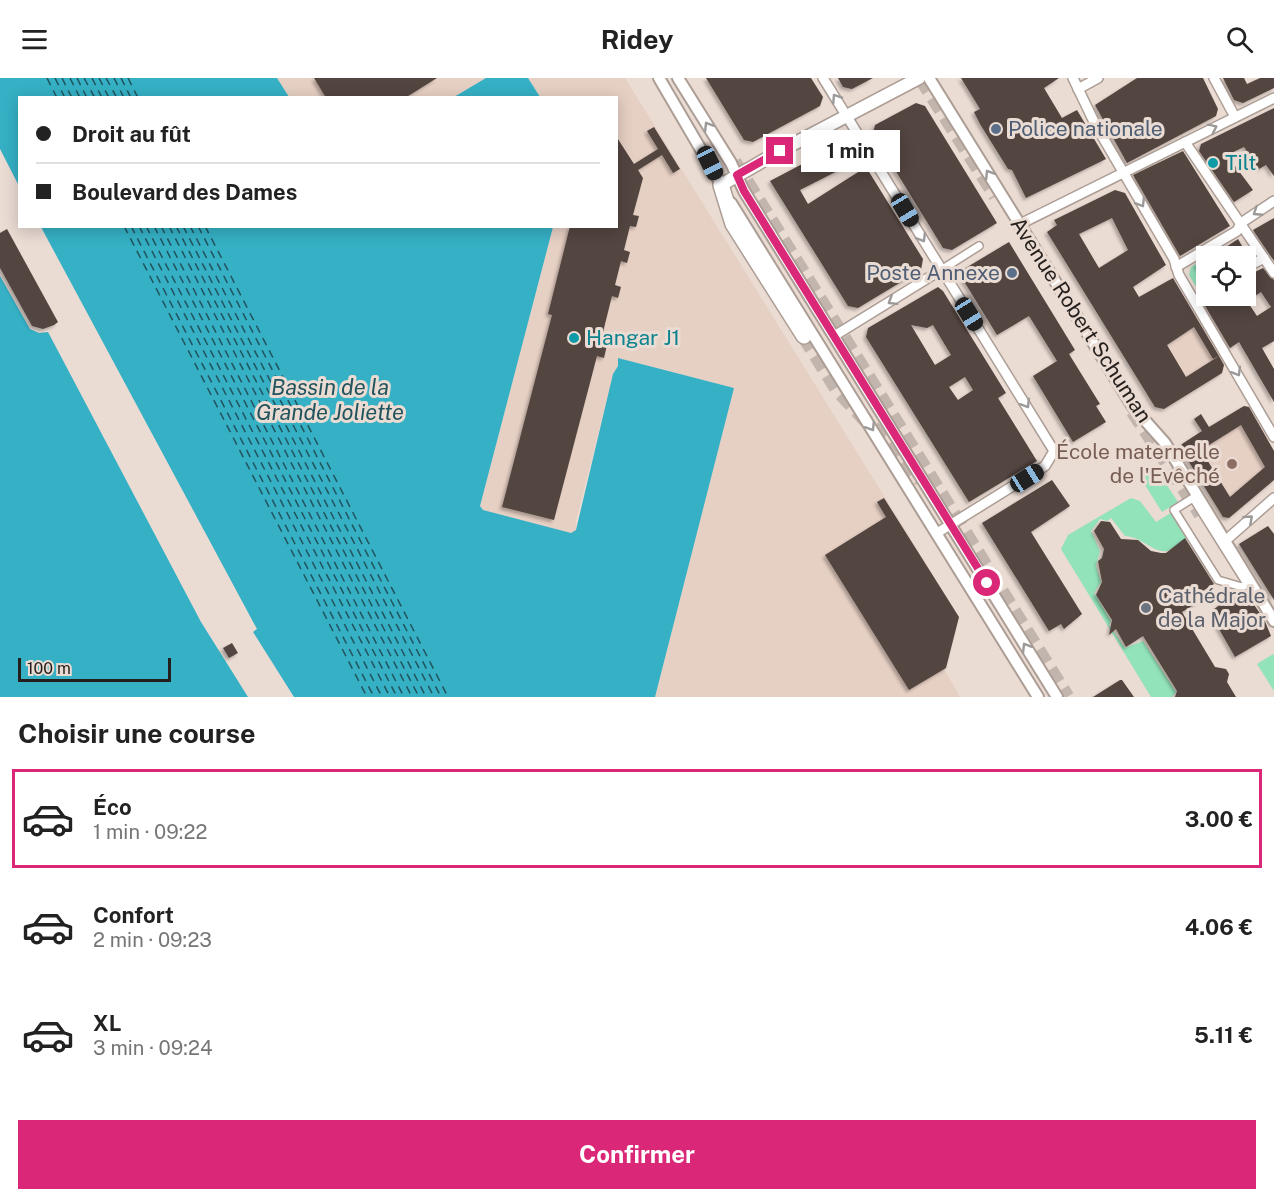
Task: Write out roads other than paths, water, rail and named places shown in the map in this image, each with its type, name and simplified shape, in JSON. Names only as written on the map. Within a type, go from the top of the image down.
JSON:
[{"type":"highway","points":[[721,185],[734,224],[804,336]]},
{"type":"main road","points":[[721,185],[919,78]]},
{"type":"street","points":[[659,78],[721,185],[1038,697]]},
{"type":"street","points":[[678,78],[737,175],[744,191],[1057,697]]},
{"type":"street","points":[[824,78],[1052,446],[1054,454],[1045,466],[938,533]]},
{"type":"street","name":"Avenue Robert Schuman","points":[[929,78],[1133,407],[1165,443],[1274,621]]},
{"type":"street","points":[[1073,78],[1179,275],[1274,437]]},
{"type":"street","points":[[1078,89],[1098,78]]},
{"type":"street","points":[[1214,78],[1235,117]]},
{"type":"street","points":[[1020,224],[1274,98]]},
{"type":"street","points":[[1185,142],[1274,273]]},
{"type":"street","points":[[1176,267],[1238,231],[1241,223],[1274,201]]},
{"type":"street","points":[[834,336],[979,246]]},
{"type":"street","points":[[1256,262],[1264,258]]},
{"type":"street","points":[[1193,498],[1247,584],[1242,587],[1218,580],[1174,510],[1193,498]]},
{"type":"street","points":[[1225,541],[1274,498]]},
{"type":"water","points":[[0,78],[277,78],[288,96],[18,96],[18,184],[0,149]]},
{"type":"water","points":[[486,78],[528,78],[539,96],[456,96]]},
{"type":"water","name":"Bassin de la Grande Joliette","points":[[42,228],[553,228],[480,506],[483,510],[571,533],[576,530],[613,374],[618,366],[618,358],[734,388],[655,697],[294,697],[253,632],[257,629]]},
{"type":"water","points":[[0,276],[30,329],[39,333],[48,332],[201,622],[248,697],[0,697]]},
{"type":"tunnel","points":[[921,78],[996,196]]},
{"type":"tunnel","points":[[734,162],[1067,697]]},
{"type":"tunnel","points":[[804,336],[837,389],[921,480]]},
{"type":"tunnel","points":[[1133,411],[1201,514]]},
{"type":"place","name":"Police nationale","points":[[996,129]]},
{"type":"place","name":"Tilt","points":[[1213,163]]},
{"type":"place","name":"Poste Annexe","points":[[1012,273]]},
{"type":"place","name":"Hangar J1","points":[[574,338]]},
{"type":"place","name":"École maternelle de l'Evêché","points":[[1232,464]]},
{"type":"place","name":"Cathédrale de la Major","points":[[1146,608]]}]
